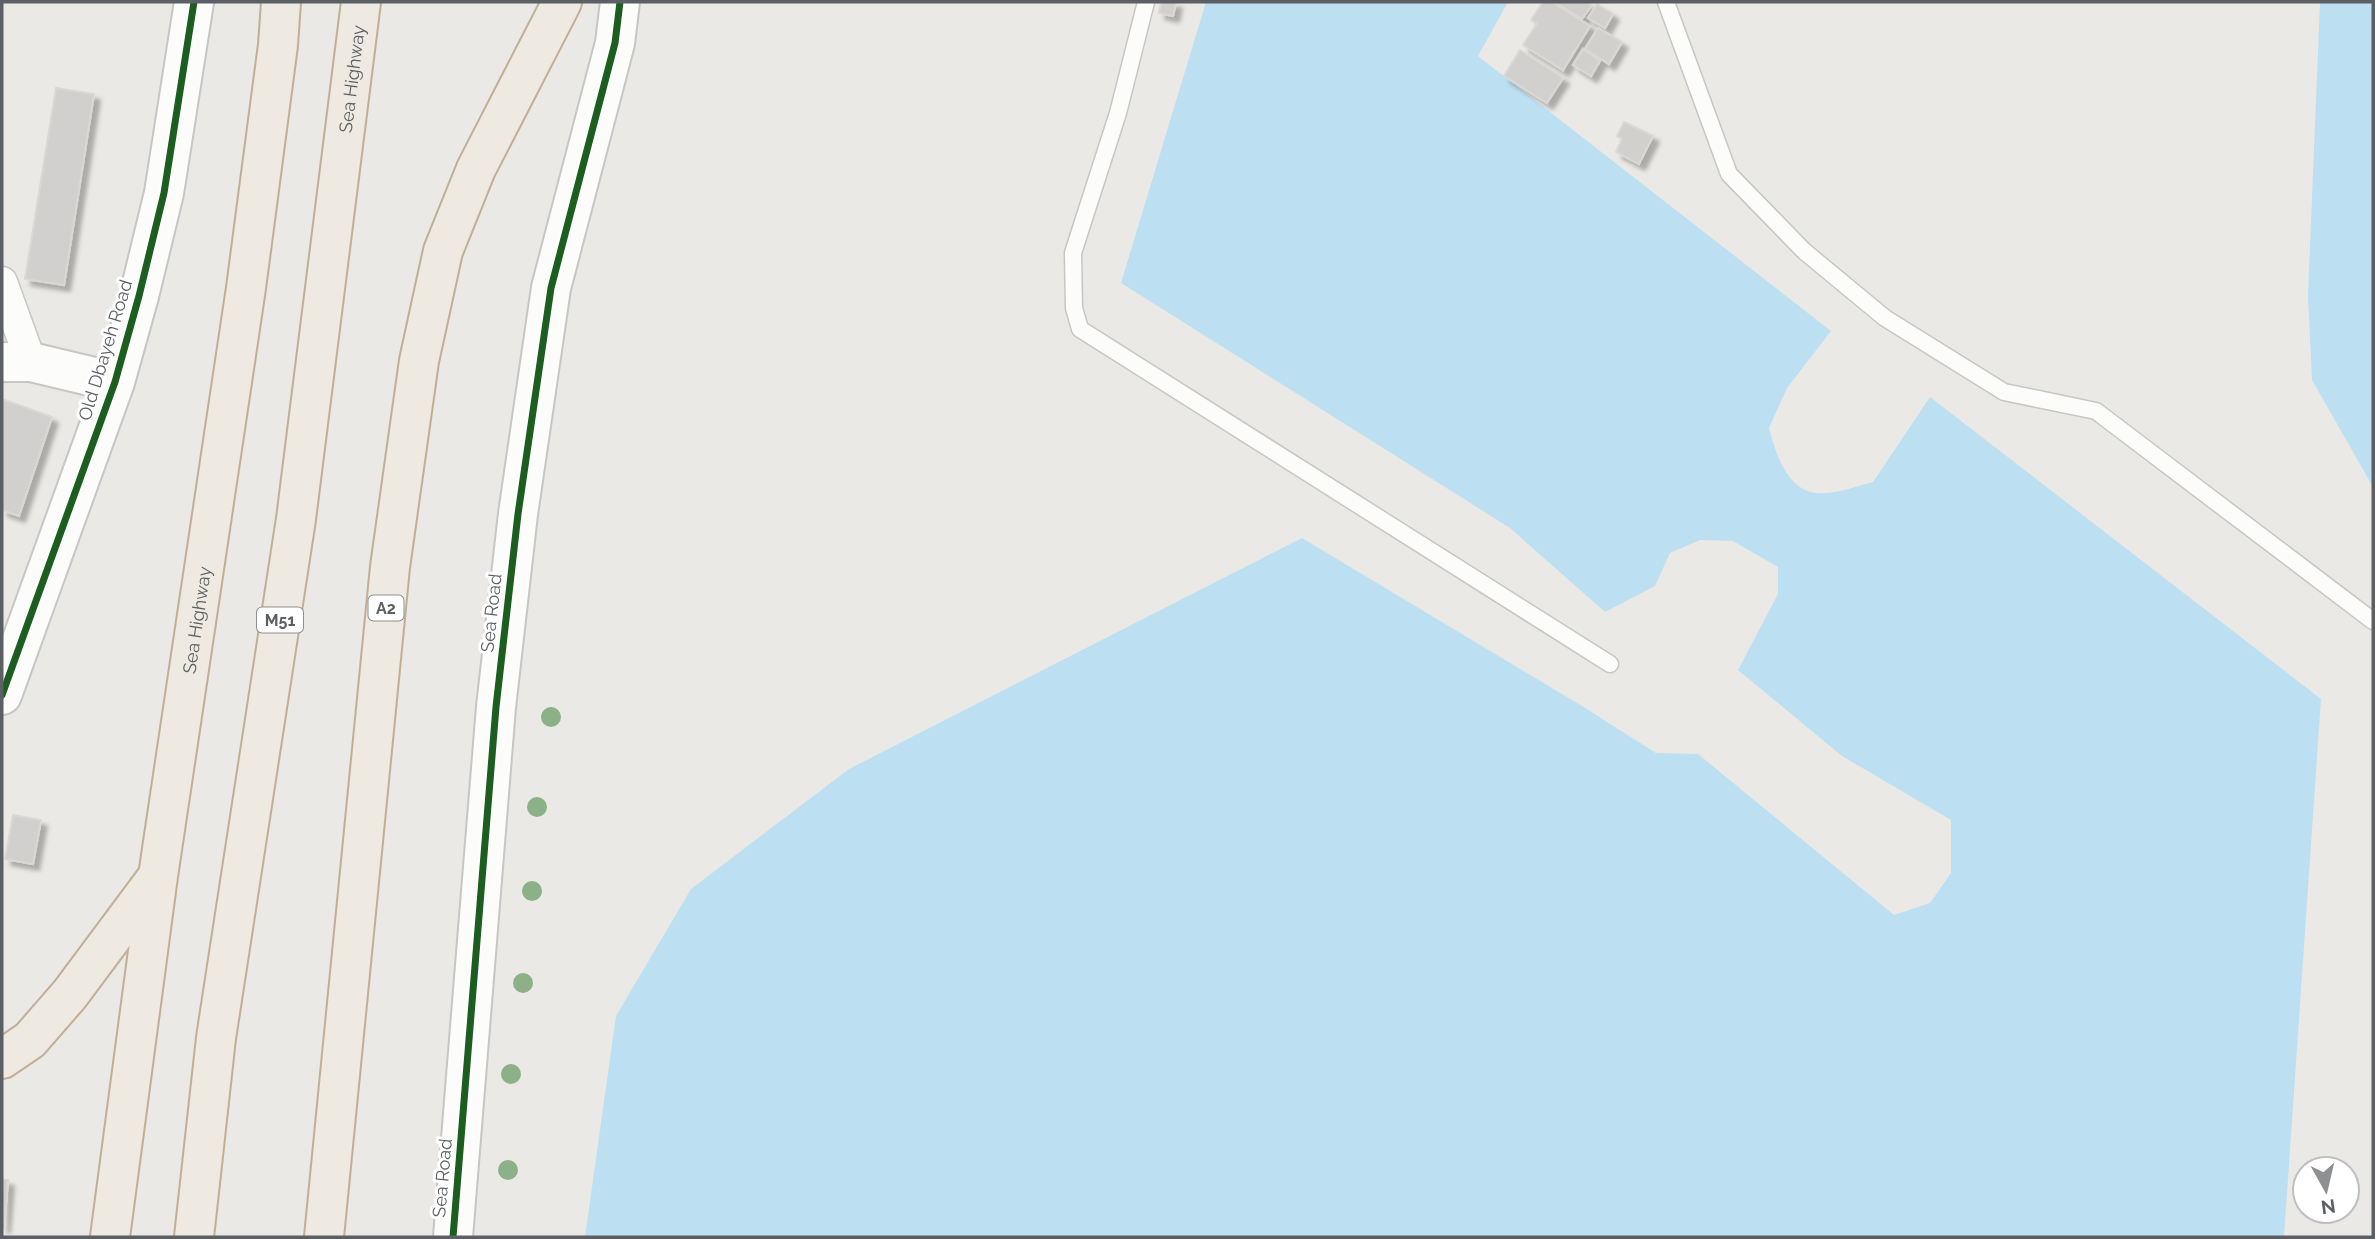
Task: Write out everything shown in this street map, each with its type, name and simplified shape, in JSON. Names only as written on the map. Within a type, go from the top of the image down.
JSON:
[{"type":"highway","name":"Sea Highway","points":[[110,1237],[158,876],[246,288],[278,45],[281,2]]},
{"type":"highway","name":"Sea Highway","points":[[194,1237],[216,1038],[296,519],[361,2]]},
{"type":"highway","name":"A2","points":[[324,1237],[390,567],[419,361],[443,251],[476,169],[566,4]]},
{"type":"highway","points":[[2,1059],[30,1040],[70,994],[158,876]]},
{"type":"street","name":"Old Dbayeh Road","points":[[2,695],[115,382],[139,296],[163,193],[194,2]]},
{"type":"street","name":"Sea Road","points":[[453,1237],[496,707],[518,514],[551,288],[615,43],[620,2]]},
{"type":"street","points":[[2,282],[16,362],[115,382]]},
{"type":"lane","points":[[1146,2],[1118,113],[1073,253],[1074,308],[1080,329],[1610,664]]},
{"type":"lane","points":[[1665,2],[1729,174],[1804,251],[1885,318],[2004,392],[2096,411],[2373,621]]},
{"type":"water","points":[[1206,2],[1508,2],[1478,56],[1831,331],[1787,388],[1769,428],[1780,461],[1793,481],[1802,488],[1825,493],[1873,482],[1930,397],[2321,699],[2284,1237],[585,1237],[616,1016],[691,889],[849,769],[1302,538],[1656,753],[1698,754],[1894,915],[1930,903],[1951,873],[1951,820],[1842,756],[1738,670],[1778,594],[1778,567],[1733,541],[1700,540],[1670,553],[1655,586],[1605,612],[1510,528],[1121,283]]},
{"type":"water","points":[[2320,2],[2373,2],[2373,487],[2312,380],[2308,296]]},
{"type":"building","points":[[1161,2],[1176,2],[1173,16],[1159,13]]},
{"type":"building","points":[[1543,2],[1552,2],[1590,26],[1563,70],[1523,45],[1537,24],[1531,20]]},
{"type":"building","points":[[1555,2],[1587,2],[1592,5],[1582,19]]},
{"type":"building","points":[[1597,4],[1613,14],[1605,28],[1588,18]]},
{"type":"building","points":[[1598,28],[1622,42],[1609,64],[1585,49]]},
{"type":"building","points":[[1583,49],[1600,61],[1591,76],[1573,65]]},
{"type":"building","points":[[1520,50],[1563,78],[1547,103],[1504,76]]},
{"type":"building","points":[[56,88],[94,94],[64,285],[25,279]]},
{"type":"building","points":[[1624,122],[1653,136],[1639,164],[1616,152],[1622,139],[1617,136]]},
{"type":"building","points":[[2,399],[52,417],[19,516],[2,510]]},
{"type":"building","points":[[13,815],[41,820],[33,864],[5,859]]},
{"type":"building","points":[[2,1179],[8,1180],[4,1227],[2,1227]]},
{"type":"cycle path","points":[[2,695],[115,382],[139,296],[164,193],[194,2]]},
{"type":"cycle path","points":[[453,1237],[496,707],[518,514],[551,288],[615,43],[620,2]]}]
